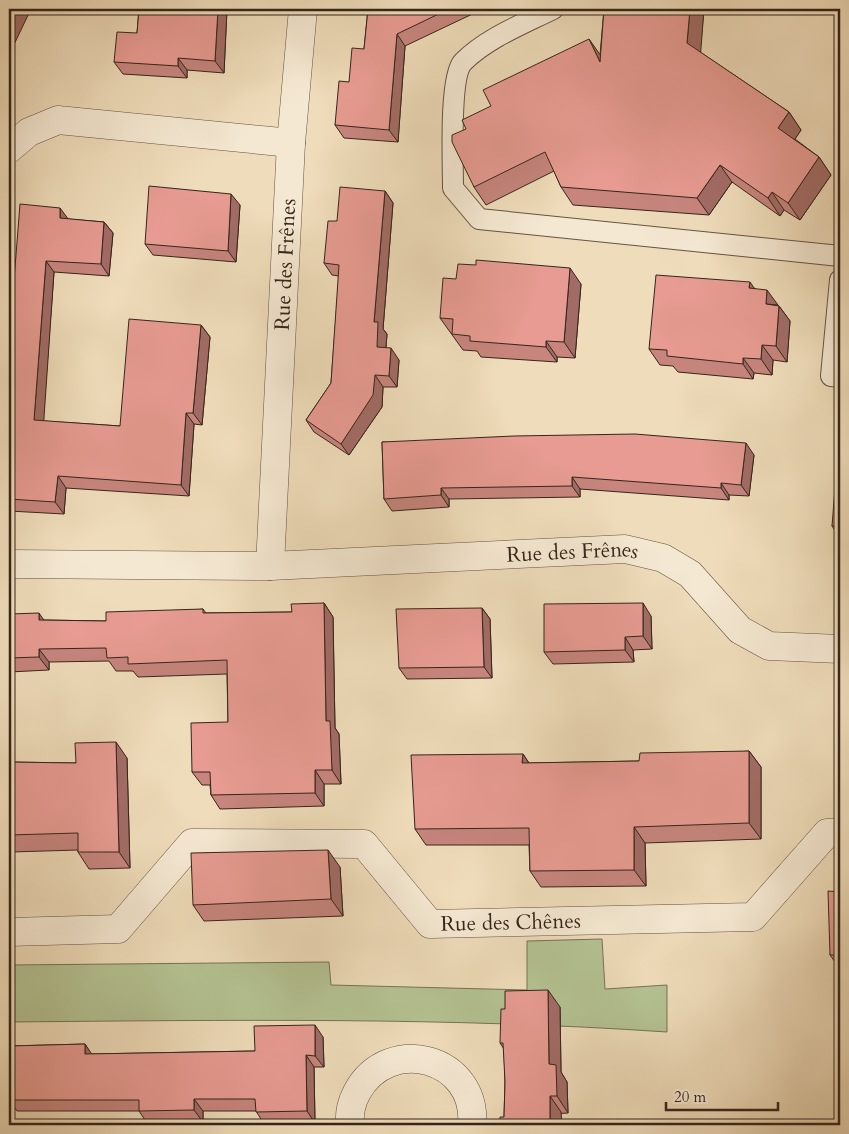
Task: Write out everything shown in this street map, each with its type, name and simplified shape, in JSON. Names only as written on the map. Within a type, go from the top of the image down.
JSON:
[{"type":"street","name":"Rue des Frênes","points":[[270,566],[291,143],[302,9]]},
{"type":"street","points":[[9,150],[29,132],[58,120],[291,143]]},
{"type":"street","name":"Rue des Frênes","points":[[9,564],[270,566],[625,549],[663,558],[690,574],[740,630],[769,646],[840,649]]},
{"type":"street","name":"Rue des Chênes","points":[[9,932],[118,929],[192,843],[364,844],[430,924],[753,917],[826,833],[840,832]]},
{"type":"street","points":[[351,1125],[353,1100],[364,1080],[380,1066],[404,1058],[425,1059],[437,1064],[455,1076],[463,1085],[471,1105],[472,1125]]},
{"type":"lane","points":[[553,9],[493,41],[462,64],[454,91],[453,188],[479,219],[840,256]]},
{"type":"lane","points":[[840,280],[831,376],[840,377]]},
{"type":"green space","points":[[602,939],[605,989],[667,985],[667,1032],[585,1027],[420,1022],[256,1020],[9,1022],[9,965],[329,962],[331,985],[527,990],[527,941]]},
{"type":"building","points":[[9,9],[17,9],[9,26]]},
{"type":"building","points":[[139,9],[218,9],[215,61],[178,58],[178,66],[114,62],[117,32],[137,33]]},
{"type":"building","points":[[368,9],[449,9],[397,34],[389,130],[335,125],[339,81],[349,82],[352,48],[364,49]]},
{"type":"building","points":[[604,9],[690,9],[687,43],[789,112],[778,128],[819,157],[788,203],[772,192],[768,198],[720,165],[697,198],[561,187],[545,152],[474,187],[452,142],[452,135],[466,129],[462,120],[491,106],[483,90],[589,39],[600,62]]},
{"type":"building","points":[[149,186],[231,194],[228,251],[145,244]]},
{"type":"building","points":[[340,187],[385,191],[374,322],[378,322],[377,347],[391,348],[389,376],[375,375],[373,395],[341,444],[306,420],[331,383],[339,265],[324,263],[328,221],[337,221]]},
{"type":"building","points":[[20,204],[60,208],[60,218],[104,222],[101,264],[46,261],[34,420],[120,426],[129,319],[201,325],[193,413],[186,413],[181,485],[58,476],[55,502],[9,499],[9,293],[13,293]]},
{"type":"building","points":[[476,260],[570,268],[564,342],[546,341],[546,347],[470,341],[470,336],[452,334],[453,319],[440,318],[443,278],[456,279],[458,264],[476,265]]},
{"type":"building","points":[[656,275],[750,282],[749,288],[767,290],[766,304],[779,306],[776,346],[762,345],[761,359],[743,358],[743,364],[667,356],[667,350],[649,349]]},
{"type":"building","points":[[635,434],[746,443],[741,485],[721,483],[721,488],[572,477],[572,486],[441,488],[441,495],[384,499],[382,442],[514,436]]},
{"type":"building","points":[[835,488],[840,489],[840,527],[832,526]]},
{"type":"building","points":[[324,603],[326,721],[330,721],[332,770],[315,770],[315,793],[211,795],[210,772],[192,772],[191,723],[228,722],[227,660],[128,664],[128,657],[107,658],[106,648],[39,649],[39,657],[9,658],[9,614],[39,613],[39,620],[106,621],[106,612],[203,609],[203,613],[292,612],[291,604]]},
{"type":"building","points":[[643,603],[643,636],[625,637],[625,650],[544,652],[544,604]]},
{"type":"building","points":[[482,608],[484,667],[399,668],[396,609]]},
{"type":"building","points":[[116,742],[119,852],[78,852],[78,833],[9,835],[9,762],[76,763],[75,743]]},
{"type":"building","points":[[749,751],[749,823],[634,827],[634,870],[530,871],[529,828],[415,829],[411,755],[523,754],[522,763],[639,761],[640,753]]},
{"type":"building","points":[[328,850],[331,899],[193,905],[191,853]]},
{"type":"building","points":[[828,891],[840,892],[840,955],[830,955]]},
{"type":"building","points":[[548,990],[549,1064],[556,1065],[557,1096],[550,1096],[550,1125],[500,1125],[500,1117],[504,1117],[503,1043],[500,1043],[501,1009],[505,1009],[505,991]]},
{"type":"building","points":[[315,1025],[315,1056],[306,1055],[307,1111],[256,1112],[255,1099],[194,1099],[194,1110],[139,1111],[139,1100],[9,1100],[9,1046],[85,1044],[85,1054],[255,1051],[254,1026]]}]
